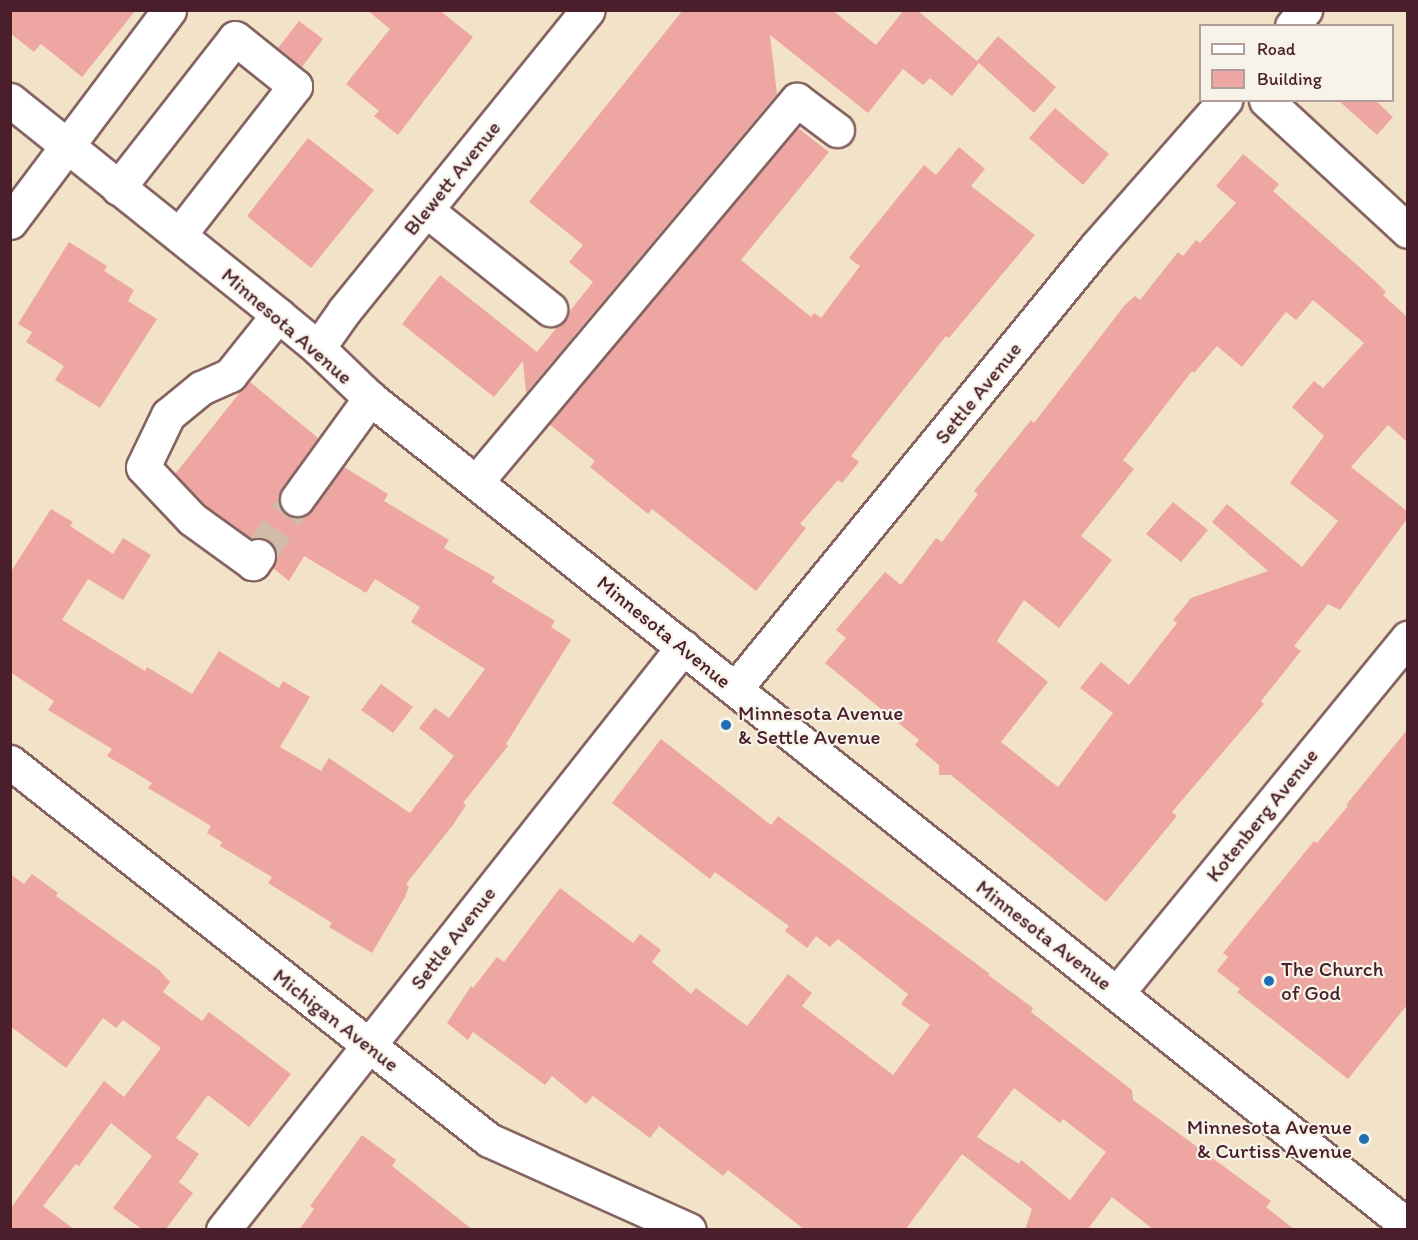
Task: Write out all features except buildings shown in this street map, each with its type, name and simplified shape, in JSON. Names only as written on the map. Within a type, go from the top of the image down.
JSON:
[{"type":"street","points":[[10,222],[169,10]]},
{"type":"street","name":"Blewett Avenue","points":[[318,348],[344,311],[588,10]]},
{"type":"street","points":[[1294,24],[1305,10]]},
{"type":"street","points":[[118,188],[235,38],[295,86],[179,235]]},
{"type":"street","name":"Minnesota Avenue","points":[[10,100],[318,348],[370,398],[1407,1226]]},
{"type":"street","points":[[476,482],[797,100],[837,130]]},
{"type":"street","name":"Settle Avenue","points":[[735,689],[1096,247],[1223,102]]},
{"type":"street","points":[[1268,102],[1407,231]]},
{"type":"street","points":[[426,210],[550,309]]},
{"type":"street","points":[[258,556],[253,563],[192,519],[143,467],[168,415],[201,388],[230,375],[278,315]]},
{"type":"street","points":[[297,499],[370,398]]},
{"type":"street","name":"Kotenberg Avenue","points":[[1117,993],[1407,638]]},
{"type":"street","name":"Settle Avenue","points":[[223,1230],[682,646]]},
{"type":"street","name":"Michigan Avenue","points":[[10,762],[489,1140],[689,1230]]},
{"type":"tunnel","points":[[258,556],[297,499]]},
{"type":"place","name":"Minnesota Avenue & Settle Avenue","points":[[726,725]]},
{"type":"place","name":"The Church of God","points":[[1269,981]]},
{"type":"place","name":"Minnesota Avenue & Curtiss Avenue","points":[[1364,1139]]}]
